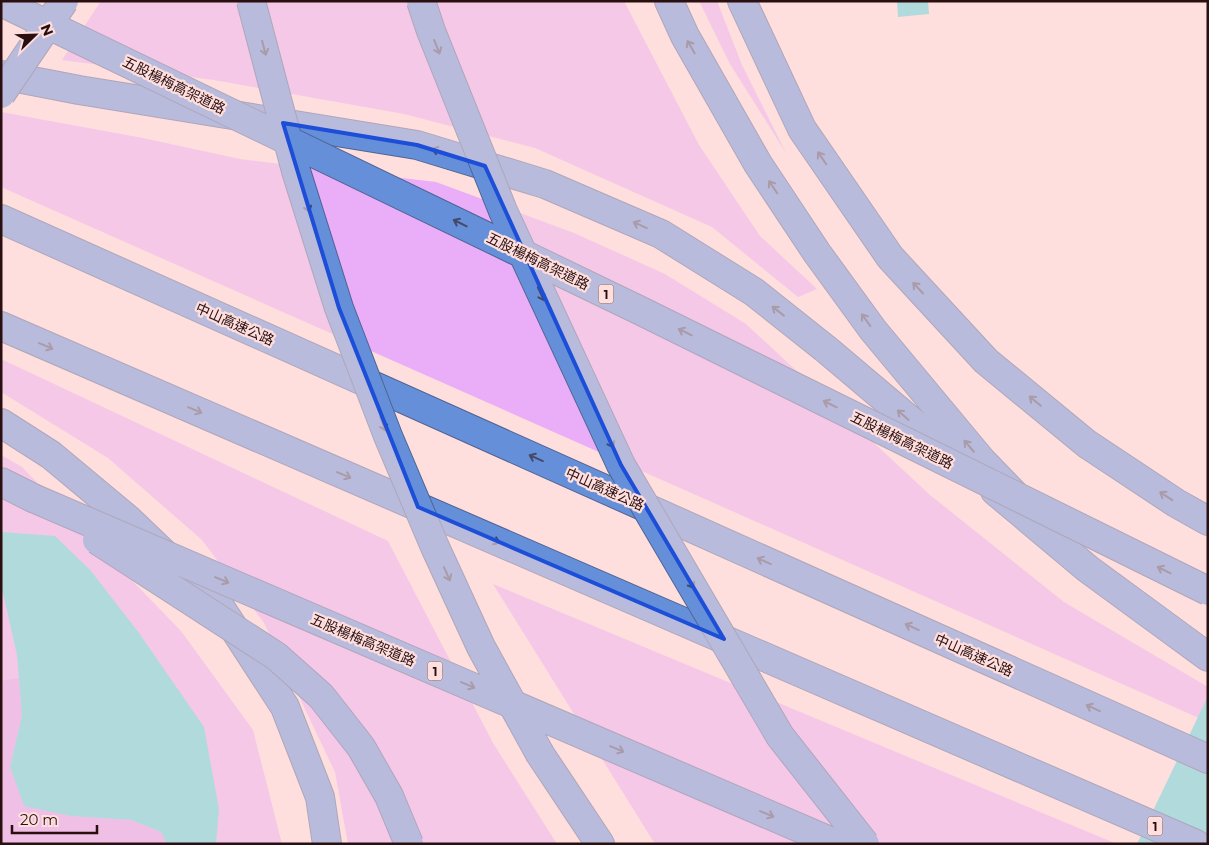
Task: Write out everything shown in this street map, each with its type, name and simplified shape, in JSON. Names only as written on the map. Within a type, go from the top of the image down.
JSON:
[{"type":"highway","points":[[1,94],[64,1]]},
{"type":"highway","points":[[251,1],[296,171],[339,308],[388,436],[481,647],[540,754],[600,844]]},
{"type":"highway","points":[[421,1],[430,31],[503,211],[621,465],[780,736],[865,844]]},
{"type":"highway","points":[[669,1],[685,36],[758,164],[816,253],[873,330],[982,461],[1088,569]]},
{"type":"highway","points":[[742,1],[802,129],[890,257],[986,361],[1080,438],[1176,503],[1208,521]]},
{"type":"highway","name":"五股楊梅高架道路","points":[[1,2],[632,306],[1208,591]]},
{"type":"highway","points":[[1,75],[79,90],[417,145],[545,184],[661,234],[762,298],[827,350],[1088,569],[1208,657]]},
{"type":"highway","name":"中山高速公路","points":[[1,219],[1208,759]]},
{"type":"highway","name":"1","points":[[1,326],[1196,844]]},
{"type":"highway","points":[[1,423],[51,455],[129,520],[220,607],[285,707],[320,797],[327,844]]},
{"type":"highway","name":"五股楊梅高架道路","points":[[1,482],[33,498],[837,844]]},
{"type":"highway","points":[[33,498],[276,656],[321,696],[361,746],[389,796],[409,844]]},
{"type":"highlighted area","points":[[283,123],[417,145],[485,166],[621,465],[724,639],[418,507],[339,308]]},
{"type":"shaded area","points":[[101,1],[624,1],[699,145],[760,236],[817,289],[798,297],[712,227],[535,148],[404,114],[214,80],[62,60]]},
{"type":"shaded area","points":[[699,1],[717,1],[742,65],[786,153],[730,64]]},
{"type":"shaded area","points":[[1,112],[143,138],[240,159],[436,182],[574,233],[665,274],[746,324],[930,495],[1064,602],[1208,687],[1208,722],[1,187]]},
{"type":"shaded area","points":[[1,359],[388,541],[493,743],[557,844],[348,844],[335,772],[264,623],[202,540],[108,458],[1,392]]},
{"type":"shaded area","points":[[1,455],[22,467],[181,631],[253,730],[282,844],[1,844]]},
{"type":"shaded area","points":[[493,584],[1117,844],[655,844]]},
{"type":"shaded area","points":[[19,678],[22,717],[10,767],[71,816],[131,820],[161,832],[167,844],[1,844],[1,681]]},
{"type":"water","points":[[897,1],[928,1],[929,14],[898,17]]},
{"type":"water","points":[[1,532],[55,536],[91,571],[139,633],[204,727],[219,809],[216,844],[167,844],[161,832],[131,820],[71,816],[24,806],[10,767],[22,716],[17,655],[3,593],[1,592]]},
{"type":"water","points":[[1208,696],[1208,842],[1207,844],[1137,844]]}]
